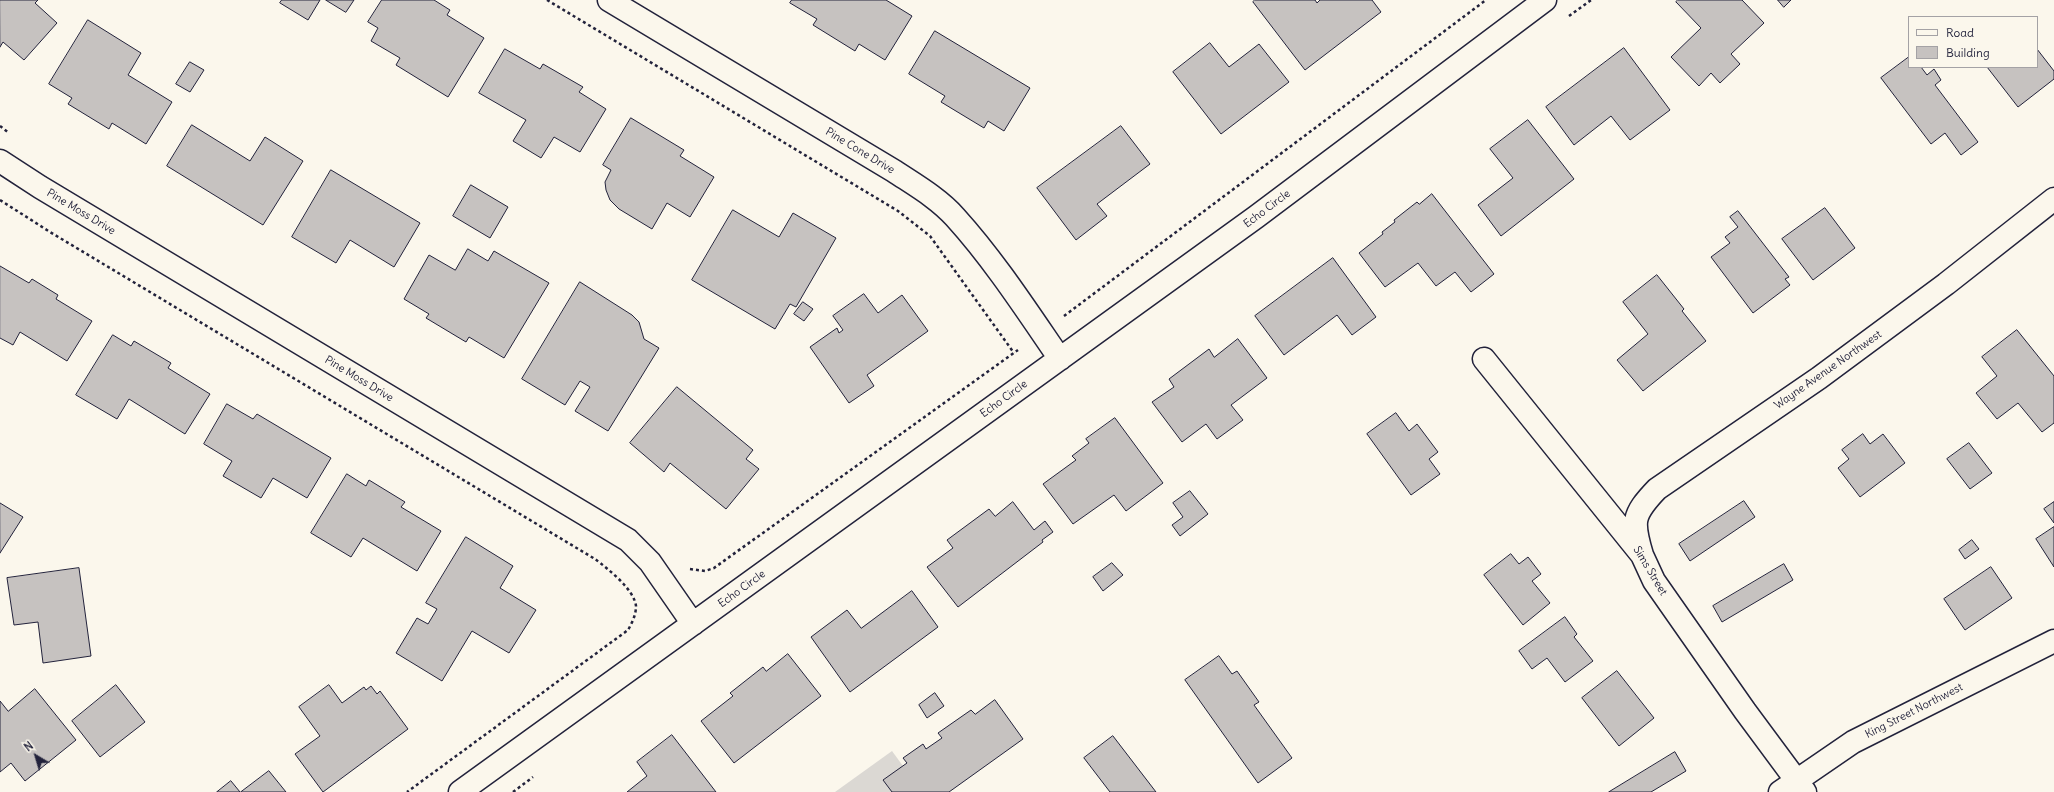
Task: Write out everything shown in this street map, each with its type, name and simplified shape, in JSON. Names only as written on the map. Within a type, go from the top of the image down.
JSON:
[{"type":"street","name":"Pine Cone Drive","points":[[609,0],[894,171],[932,196],[954,216],[1010,287],[1060,359]]},
{"type":"street","name":"Echo Circle","points":[[460,792],[1256,217],[1545,0]]},
{"type":"street","name":"Pine Moss Drive","points":[[0,161],[40,187],[628,540],[650,562],[692,624]]},
{"type":"street","name":"Wayne Avenue Northwest","points":[[1642,555],[1636,534],[1636,520],[1641,506],[1656,490],[1819,378],[1946,284],[2054,199]]},
{"type":"street","name":"Sims Street","points":[[1484,358],[1642,555],[1654,581],[1793,788]]},
{"type":"street","name":"King Street Northwest","points":[[1793,788],[1853,742],[2054,642]]},
{"type":"path","points":[[547,0],[898,211],[917,225],[930,236],[1014,353]]},
{"type":"path","points":[[687,567],[694,570],[705,571],[714,568],[1042,333],[1486,0]]},
{"type":"path","points":[[0,126],[13,136]]},
{"type":"path","points":[[0,200],[50,232],[595,559],[626,587],[636,606],[634,619],[628,630],[407,792]]},
{"type":"shaded area","points":[[892,751],[922,792],[835,792]]},
{"type":"building","points":[[0,0],[38,0],[35,3],[57,23],[24,60],[3,42],[0,47]]},
{"type":"building","points":[[282,0],[320,0],[308,20],[280,3]]},
{"type":"building","points":[[326,0],[354,0],[346,12]]},
{"type":"building","points":[[382,0],[434,0],[450,10],[447,15],[484,38],[448,97],[396,65],[400,58],[371,41],[378,28],[368,22]]},
{"type":"building","points":[[792,0],[886,0],[912,16],[885,60],[859,44],[855,51],[813,25],[817,19],[790,3]]},
{"type":"building","points":[[1255,0],[1315,0],[1317,3],[1320,0],[1372,0],[1381,12],[1305,70],[1253,2]]},
{"type":"building","points":[[1678,0],[1742,0],[1764,23],[1731,54],[1740,64],[1720,83],[1711,73],[1699,86],[1671,57],[1701,28],[1676,2]]},
{"type":"building","points":[[1778,0],[1791,0],[1784,7]]},
{"type":"building","points":[[88,20],[141,53],[128,75],[172,102],[146,144],[112,123],[109,129],[68,104],[72,98],[49,84]]},
{"type":"building","points":[[935,31],[1030,88],[1004,131],[988,121],[984,128],[941,102],[945,96],[909,74]]},
{"type":"building","points":[[1210,43],[1229,67],[1259,44],[1289,82],[1221,134],[1173,72]]},
{"type":"building","points":[[1624,48],[1670,110],[1630,140],[1611,116],[1574,145],[1546,107]]},
{"type":"building","points":[[505,49],[540,69],[543,64],[583,87],[579,92],[606,109],[580,152],[554,137],[541,158],[513,141],[526,120],[479,93]]},
{"type":"building","points":[[2038,50],[2054,71],[2054,79],[2018,107],[1988,68],[2038,68]]},
{"type":"building","points":[[1908,58],[1908,68],[1922,68],[1927,75],[1934,69],[1941,80],[1935,85],[1978,142],[1961,155],[1945,133],[1931,144],[1881,78]]},
{"type":"building","points":[[190,62],[204,70],[190,92],[176,84]]},
{"type":"building","points":[[631,118],[684,150],[680,156],[714,177],[690,217],[667,203],[652,229],[619,209],[610,200],[605,182],[611,170],[603,165]]},
{"type":"building","points":[[1528,120],[1574,179],[1501,236],[1478,205],[1513,178],[1490,149]]},
{"type":"building","points":[[192,125],[250,161],[265,137],[303,161],[263,225],[167,166]]},
{"type":"building","points":[[1121,126],[1150,164],[1097,204],[1107,216],[1076,240],[1037,188]]},
{"type":"building","points":[[331,170],[420,223],[394,267],[350,240],[336,263],[292,237]]},
{"type":"building","points":[[471,185],[508,207],[490,238],[453,216]]},
{"type":"building","points":[[1432,194],[1494,274],[1471,292],[1455,272],[1436,286],[1418,263],[1385,287],[1359,253],[1383,234],[1382,232],[1395,222],[1394,220],[1417,202],[1419,204]]},
{"type":"building","points":[[1825,208],[1855,248],[1813,280],[1782,239]]},
{"type":"building","points":[[733,210],[779,237],[793,213],[836,238],[796,307],[790,304],[775,329],[692,280]]},
{"type":"building","points":[[1738,211],[1789,277],[1785,279],[1790,285],[1753,313],[1711,257],[1730,243],[1725,237],[1738,227],[1730,217]]},
{"type":"building","points":[[468,249],[488,261],[494,251],[549,283],[504,358],[469,337],[466,342],[426,318],[429,314],[404,299],[429,255],[455,270]]},
{"type":"building","points":[[1333,258],[1376,317],[1352,335],[1337,315],[1284,355],[1255,316]]},
{"type":"building","points":[[0,266],[29,283],[32,279],[58,295],[56,299],[92,321],[67,361],[20,332],[13,345],[0,338]]},
{"type":"building","points":[[1657,275],[1684,309],[1682,311],[1706,341],[1643,391],[1617,360],[1648,334],[1623,302]]},
{"type":"building","points":[[580,282],[632,315],[639,322],[644,339],[659,348],[608,431],[575,411],[590,387],[580,381],[565,405],[522,379]]},
{"type":"building","points":[[864,294],[878,313],[902,295],[928,331],[867,375],[874,386],[849,403],[810,347],[837,328],[839,333],[843,330],[833,316]]},
{"type":"building","points":[[803,302],[813,309],[804,321],[794,314]]},
{"type":"building","points":[[2017,330],[2054,376],[2054,423],[2042,432],[2018,403],[1997,419],[1976,393],[1997,376],[1982,357]]},
{"type":"building","points":[[113,335],[131,346],[134,341],[171,363],[168,368],[210,394],[185,434],[129,399],[117,419],[76,395]]},
{"type":"building","points":[[1238,339],[1267,378],[1231,405],[1243,420],[1217,439],[1206,424],[1182,442],[1152,402],[1174,387],[1169,379],[1209,349],[1214,357]]},
{"type":"building","points":[[677,387],[753,450],[746,459],[759,469],[726,509],[670,463],[664,472],[630,443]]},
{"type":"building","points":[[227,404],[253,419],[257,414],[331,458],[307,498],[273,478],[261,498],[223,476],[232,461],[204,444]]},
{"type":"building","points":[[1396,413],[1409,431],[1417,424],[1438,452],[1429,459],[1440,474],[1411,495],[1367,434]]},
{"type":"building","points":[[1115,418],[1163,483],[1126,511],[1114,495],[1073,524],[1043,484],[1076,460],[1072,456],[1089,443],[1086,439]]},
{"type":"building","points":[[1863,434],[1870,444],[1883,434],[1905,463],[1860,497],[1838,468],[1849,459],[1842,450]]},
{"type":"building","points":[[1969,443],[1992,473],[1970,489],[1947,459]]},
{"type":"building","points":[[347,474],[366,486],[369,480],[405,502],[401,507],[441,531],[417,571],[363,538],[351,557],[311,533]]},
{"type":"building","points":[[1190,491],[1208,514],[1180,536],[1172,525],[1183,517],[1173,503]]},
{"type":"building","points":[[1744,501],[1755,517],[1690,561],[1679,544]]},
{"type":"building","points":[[1013,502],[1034,530],[1045,521],[1053,532],[1042,540],[1043,542],[958,607],[927,567],[953,548],[947,540],[989,509],[995,516]]},
{"type":"building","points":[[2054,502],[2054,523],[2044,509]]},
{"type":"building","points":[[0,503],[23,517],[0,553]]},
{"type":"building","points":[[2054,527],[2054,567],[2036,539]]},
{"type":"building","points":[[466,537],[513,566],[500,588],[536,610],[509,653],[472,631],[442,681],[396,653],[417,618],[428,624],[437,609],[426,603]]},
{"type":"building","points":[[1972,540],[1979,549],[1965,559],[1959,550]]},
{"type":"building","points":[[1511,554],[1519,564],[1528,557],[1541,574],[1532,581],[1550,603],[1523,625],[1484,575]]},
{"type":"building","points":[[1112,563],[1123,575],[1103,591],[1093,577]]},
{"type":"building","points":[[1784,564],[1793,580],[1722,622],[1713,606]]},
{"type":"building","points":[[1991,567],[2012,598],[1965,630],[1944,599]]},
{"type":"building","points":[[79,568],[91,656],[43,663],[38,622],[14,625],[7,578]]},
{"type":"building","points":[[912,591],[938,627],[850,692],[811,637],[847,610],[861,628]]},
{"type":"building","points":[[1565,617],[1577,634],[1574,637],[1593,661],[1565,682],[1547,658],[1532,669],[1519,651]]},
{"type":"building","points":[[788,654],[821,696],[734,763],[701,721],[733,696],[730,693],[763,667],[766,671]]},
{"type":"building","points":[[1219,656],[1232,674],[1237,671],[1259,702],[1254,705],[1292,758],[1258,783],[1185,680]]},
{"type":"building","points":[[1617,671],[1654,718],[1619,746],[1582,698]]},
{"type":"building","points":[[116,685],[145,722],[100,757],[72,721]]},
{"type":"building","points":[[329,685],[342,703],[364,687],[366,690],[371,686],[377,694],[380,691],[408,729],[323,792],[295,754],[320,736],[299,707]]},
{"type":"building","points":[[35,689],[76,740],[25,781],[11,763],[0,772],[0,701],[8,711]]},
{"type":"building","points":[[935,693],[944,706],[927,718],[919,705]]},
{"type":"building","points":[[995,700],[1023,739],[949,792],[892,792],[883,780],[907,763],[903,758],[923,744],[926,749],[942,738],[938,733],[971,710],[975,714]]},
{"type":"building","points":[[672,735],[716,792],[627,792],[647,776],[637,762]]},
{"type":"building","points":[[1113,736],[1156,792],[1110,792],[1084,758]]},
{"type":"building","points":[[1675,752],[1686,771],[1651,792],[1609,792]]},
{"type":"building","points":[[269,771],[286,792],[241,792]]},
{"type":"building","points":[[231,781],[240,792],[217,792]]}]
